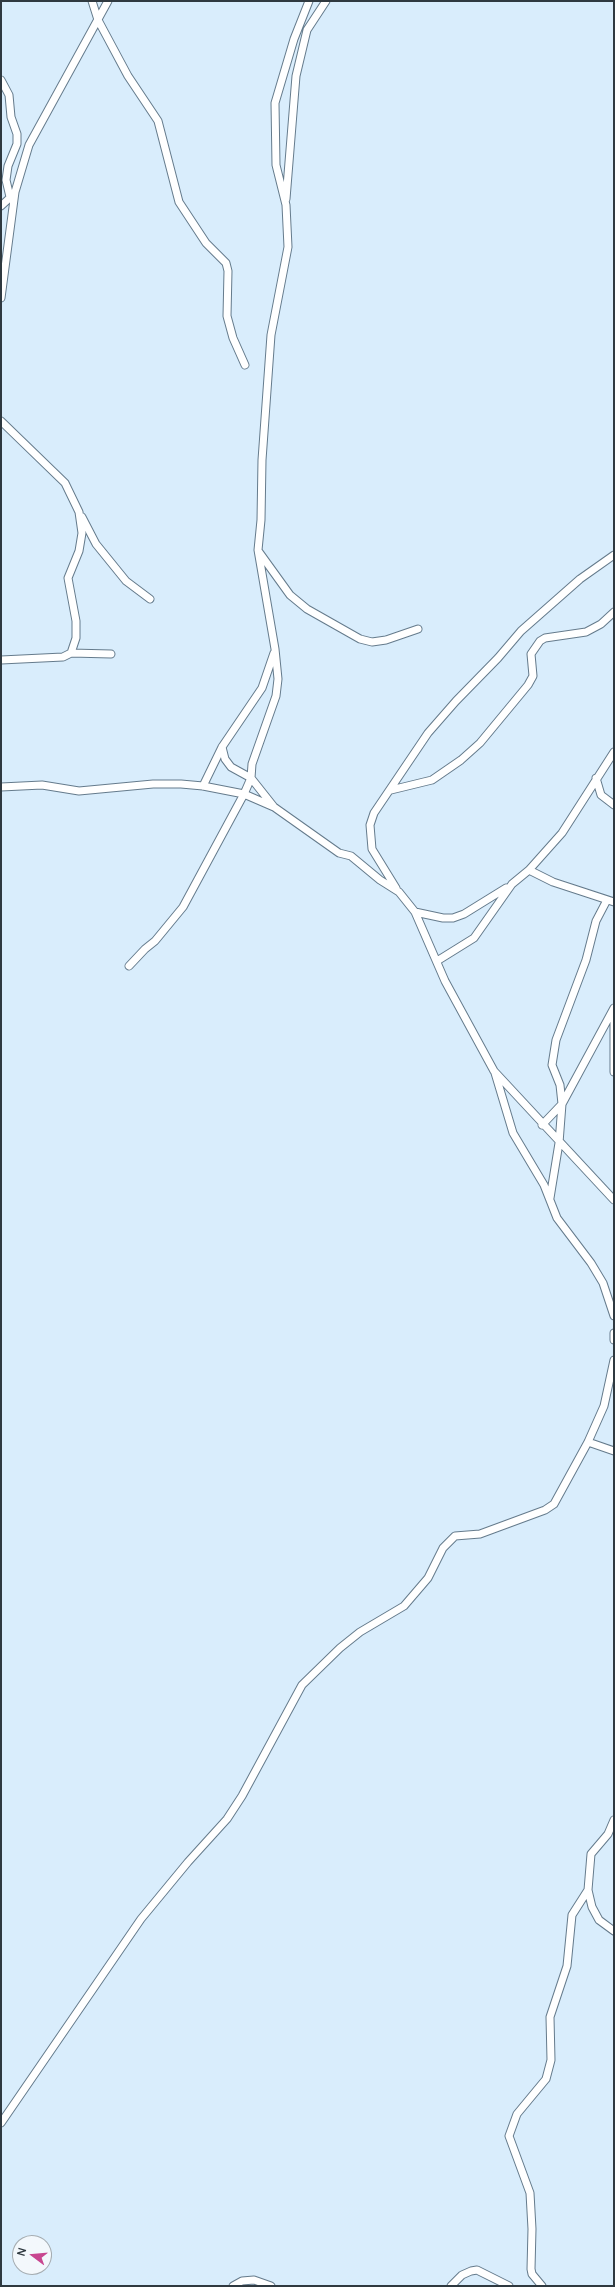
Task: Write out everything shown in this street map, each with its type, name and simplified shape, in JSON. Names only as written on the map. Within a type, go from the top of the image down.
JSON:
[{"type":"street","points":[[92,1],[98,20],[128,76],[158,121],[179,202],[206,243],[226,263],[228,271],[227,316],[233,338],[245,365]]},
{"type":"street","points":[[1,298],[13,194],[29,145],[108,1]]},
{"type":"street","points":[[286,205],[276,165],[275,102],[294,39],[310,1]]},
{"type":"street","points":[[129,966],[155,941],[183,907],[244,794],[251,778],[252,764],[276,696],[275,649],[258,550],[261,520],[262,460],[271,335],[288,247],[286,205],[296,76],[307,30],[326,1]]},
{"type":"street","points":[[1,80],[9,95],[11,117],[17,134],[17,144],[8,166],[6,180],[13,194]]},
{"type":"street","points":[[1,206],[13,194]]},
{"type":"street","points":[[1,421],[65,482],[96,544],[126,581],[150,599]]},
{"type":"street","points":[[71,653],[76,638],[76,621],[68,578],[79,551],[82,533],[80,512]]},
{"type":"street","points":[[258,550],[290,595],[307,609],[360,639],[372,642],[386,640],[418,629]]},
{"type":"street","points":[[614,555],[580,579],[521,632],[428,733],[391,790],[374,813],[370,825],[370,836],[375,858],[415,912],[437,961],[444,981],[494,1072],[513,1133],[550,1198],[557,1218],[564,1230],[591,1263],[603,1283],[614,1316]]},
{"type":"street","points":[[391,790],[432,780],[461,760],[480,743],[528,685],[533,676],[531,654],[540,641],[554,636],[586,632],[601,624],[614,612]]},
{"type":"street","points":[[203,786],[222,747],[262,688],[275,649]]},
{"type":"street","points":[[1,660],[63,657],[71,653],[111,654]]},
{"type":"street","points":[[222,747],[225,758],[231,767],[251,778],[274,807]]},
{"type":"street","points":[[415,912],[443,918],[453,918],[464,914],[512,884],[529,870],[562,833],[614,752]]},
{"type":"street","points":[[596,778],[601,795],[614,805]]},
{"type":"street","points":[[1,787],[42,785],[79,791],[153,784],[203,786],[244,794],[274,807],[339,853],[351,856],[380,880],[399,892]]},
{"type":"street","points":[[529,870],[553,882],[611,901],[596,921],[586,960],[556,1040],[552,1065],[560,1085],[562,1104],[559,1143],[550,1198]]},
{"type":"street","points":[[437,961],[474,938],[512,884]]},
{"type":"street","points":[[542,1125],[562,1104],[614,1008]]},
{"type":"street","points":[[614,1020],[614,1072]]},
{"type":"street","points":[[494,1072],[542,1125],[614,1200]]},
{"type":"street","points":[[614,1333],[614,1340]]},
{"type":"street","points":[[1,2123],[141,1920],[183,1868],[227,1819],[242,1796],[302,1685],[340,1648],[360,1632],[404,1606],[428,1578],[443,1548],[456,1536],[480,1534],[545,1510],[554,1504],[588,1442],[604,1406],[614,1360]]},
{"type":"street","points":[[588,1442],[614,1451]]},
{"type":"street","points":[[614,1820],[608,1834],[591,1854],[588,1890],[592,1907],[599,1920],[614,1931]]},
{"type":"street","points":[[542,2286],[532,2274],[531,2269],[532,2229],[530,2193],[509,2136],[517,2114],[543,2085],[549,2072],[551,2060],[549,2023],[551,2008],[566,1966],[572,1915],[588,1890]]},
{"type":"street","points":[[451,2286],[462,2275],[478,2270],[510,2286]]},
{"type":"street","points":[[233,2286],[242,2281],[254,2280],[271,2286]]}]
